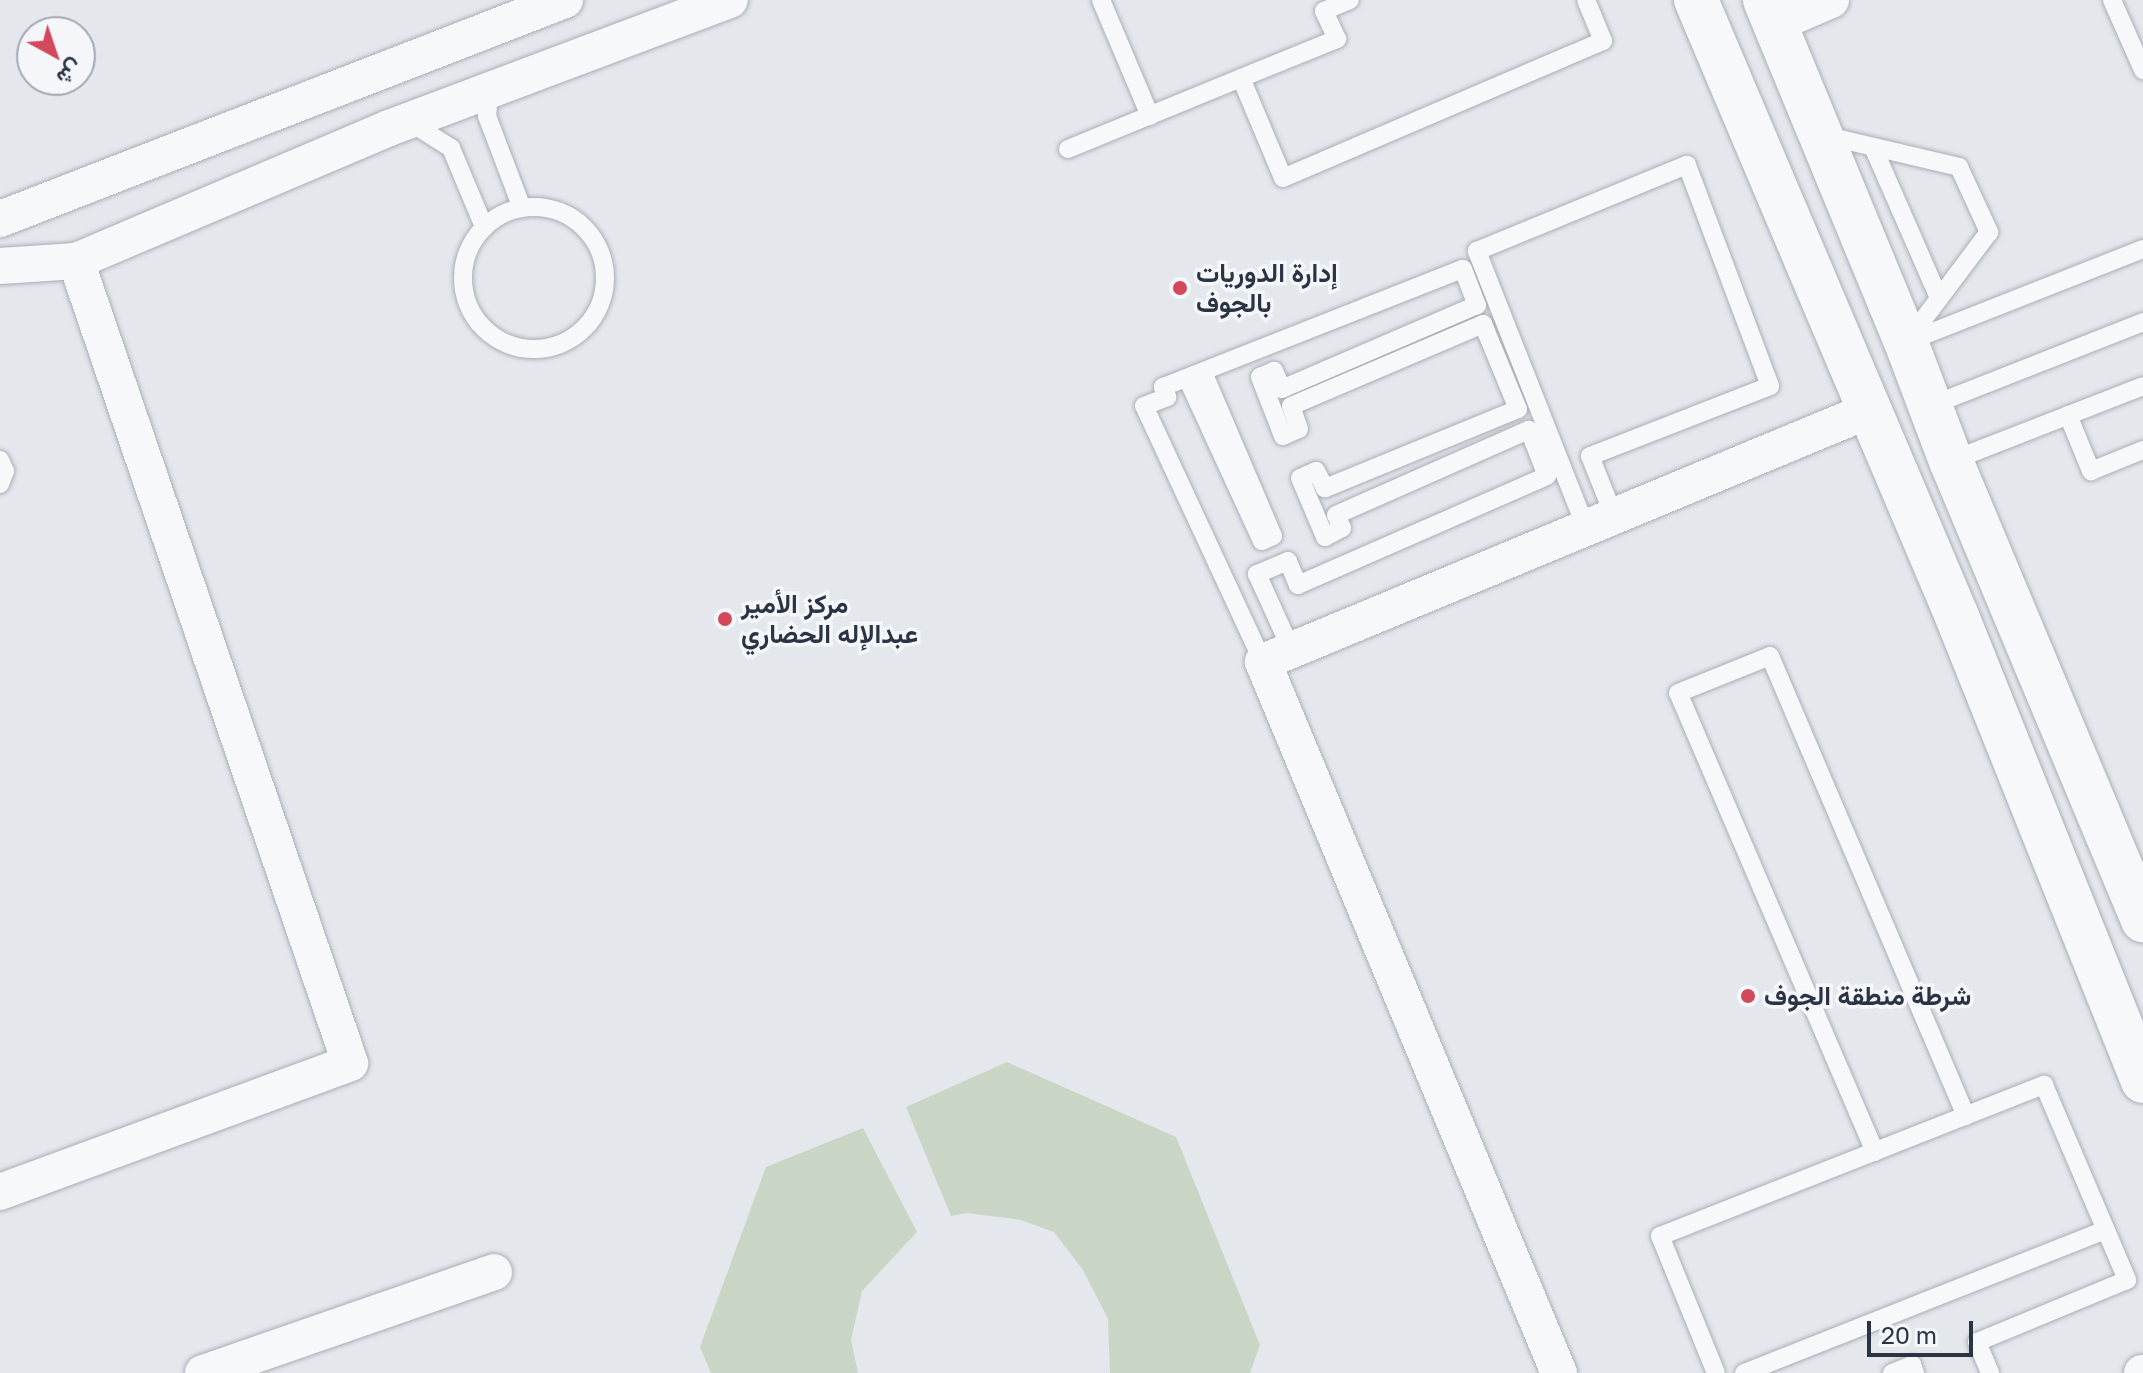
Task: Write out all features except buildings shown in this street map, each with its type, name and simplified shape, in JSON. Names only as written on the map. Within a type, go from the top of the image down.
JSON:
[{"type":"street","points":[[0,219],[565,0]]},
{"type":"street","points":[[0,266],[76,261],[408,121],[730,0]]},
{"type":"street","points":[[1696,0],[1956,614],[2143,1081]]},
{"type":"street","points":[[1831,0],[1770,12],[1906,342],[1951,461],[2143,921]]},
{"type":"street","points":[[459,43],[484,92]]},
{"type":"street","points":[[0,1192],[350,1063],[76,261]]},
{"type":"street","points":[[1559,1373],[1277,656],[1870,410]]},
{"type":"street","points":[[203,1373],[494,1272]]},
{"type":"lane","points":[[1101,0],[1150,116]]},
{"type":"lane","points":[[1068,149],[1337,39],[1324,11],[1350,0]]},
{"type":"lane","points":[[1241,78],[1283,178],[1603,41],[1586,0]]},
{"type":"lane","points":[[2112,0],[2143,70]]},
{"type":"lane","points":[[484,92],[487,116],[522,208]]},
{"type":"lane","points":[[408,121],[451,148],[484,227]]},
{"type":"lane","points":[[1821,134],[1959,167],[1989,232],[1906,342]]},
{"type":"lane","points":[[1873,147],[1939,298]]},
{"type":"lane","points":[[1687,165],[1770,386],[1590,456],[1600,522],[1477,251],[1687,165]]},
{"type":"lane","points":[[522,208],[551,208],[574,218],[598,244],[606,271],[603,298],[593,319],[574,338],[548,349],[524,350],[503,344],[479,326],[463,293],[463,262],[484,227],[508,211],[522,208]]},
{"type":"lane","points":[[1906,342],[2143,249]]},
{"type":"lane","points":[[1463,269],[1477,305],[1282,389],[1274,371],[1260,377],[1283,436],[1299,429],[1291,406],[1483,324],[1518,409],[1325,488],[1316,471],[1300,478],[1325,537],[1342,528],[1336,515],[1529,430],[1547,476],[1298,585],[1288,561],[1257,574],[1277,656],[1144,406],[1167,397],[1163,387],[1463,269]]},
{"type":"lane","points":[[1930,406],[2143,322]]},
{"type":"lane","points":[[1195,375],[1273,536],[1262,541],[1195,375]]},
{"type":"lane","points":[[1951,461],[2143,386]]},
{"type":"lane","points":[[2068,415],[2091,471],[2143,450]]},
{"type":"lane","points":[[0,460],[5,471],[0,484]]},
{"type":"lane","points":[[1875,1152],[1678,693],[1770,656],[1966,1116]]},
{"type":"lane","points":[[1716,1373],[1660,1236],[2044,1085],[2127,1280],[1977,1342],[1990,1373]]},
{"type":"lane","points":[[1744,1373],[2106,1230]]},
{"type":"lane","points":[[1892,1373],[1912,1365],[1915,1373]]},
{"type":"green space","points":[[1007,1062],[1176,1137],[1260,1345],[1250,1373],[1110,1373],[1108,1319],[1083,1270],[1054,1232],[1021,1220],[967,1213],[951,1216],[906,1107]]},
{"type":"green space","points":[[863,1128],[917,1232],[862,1291],[851,1340],[858,1373],[711,1373],[700,1347],[766,1167]]},
{"type":"place","name":"إدارة الدوريات بالجوف","points":[[1180,288]]},
{"type":"place","name":"مركز الأمير عبدالإله الحضاري","points":[[725,619]]},
{"type":"place","name":"شرطة منطقة الجوف","points":[[1748,996]]}]
